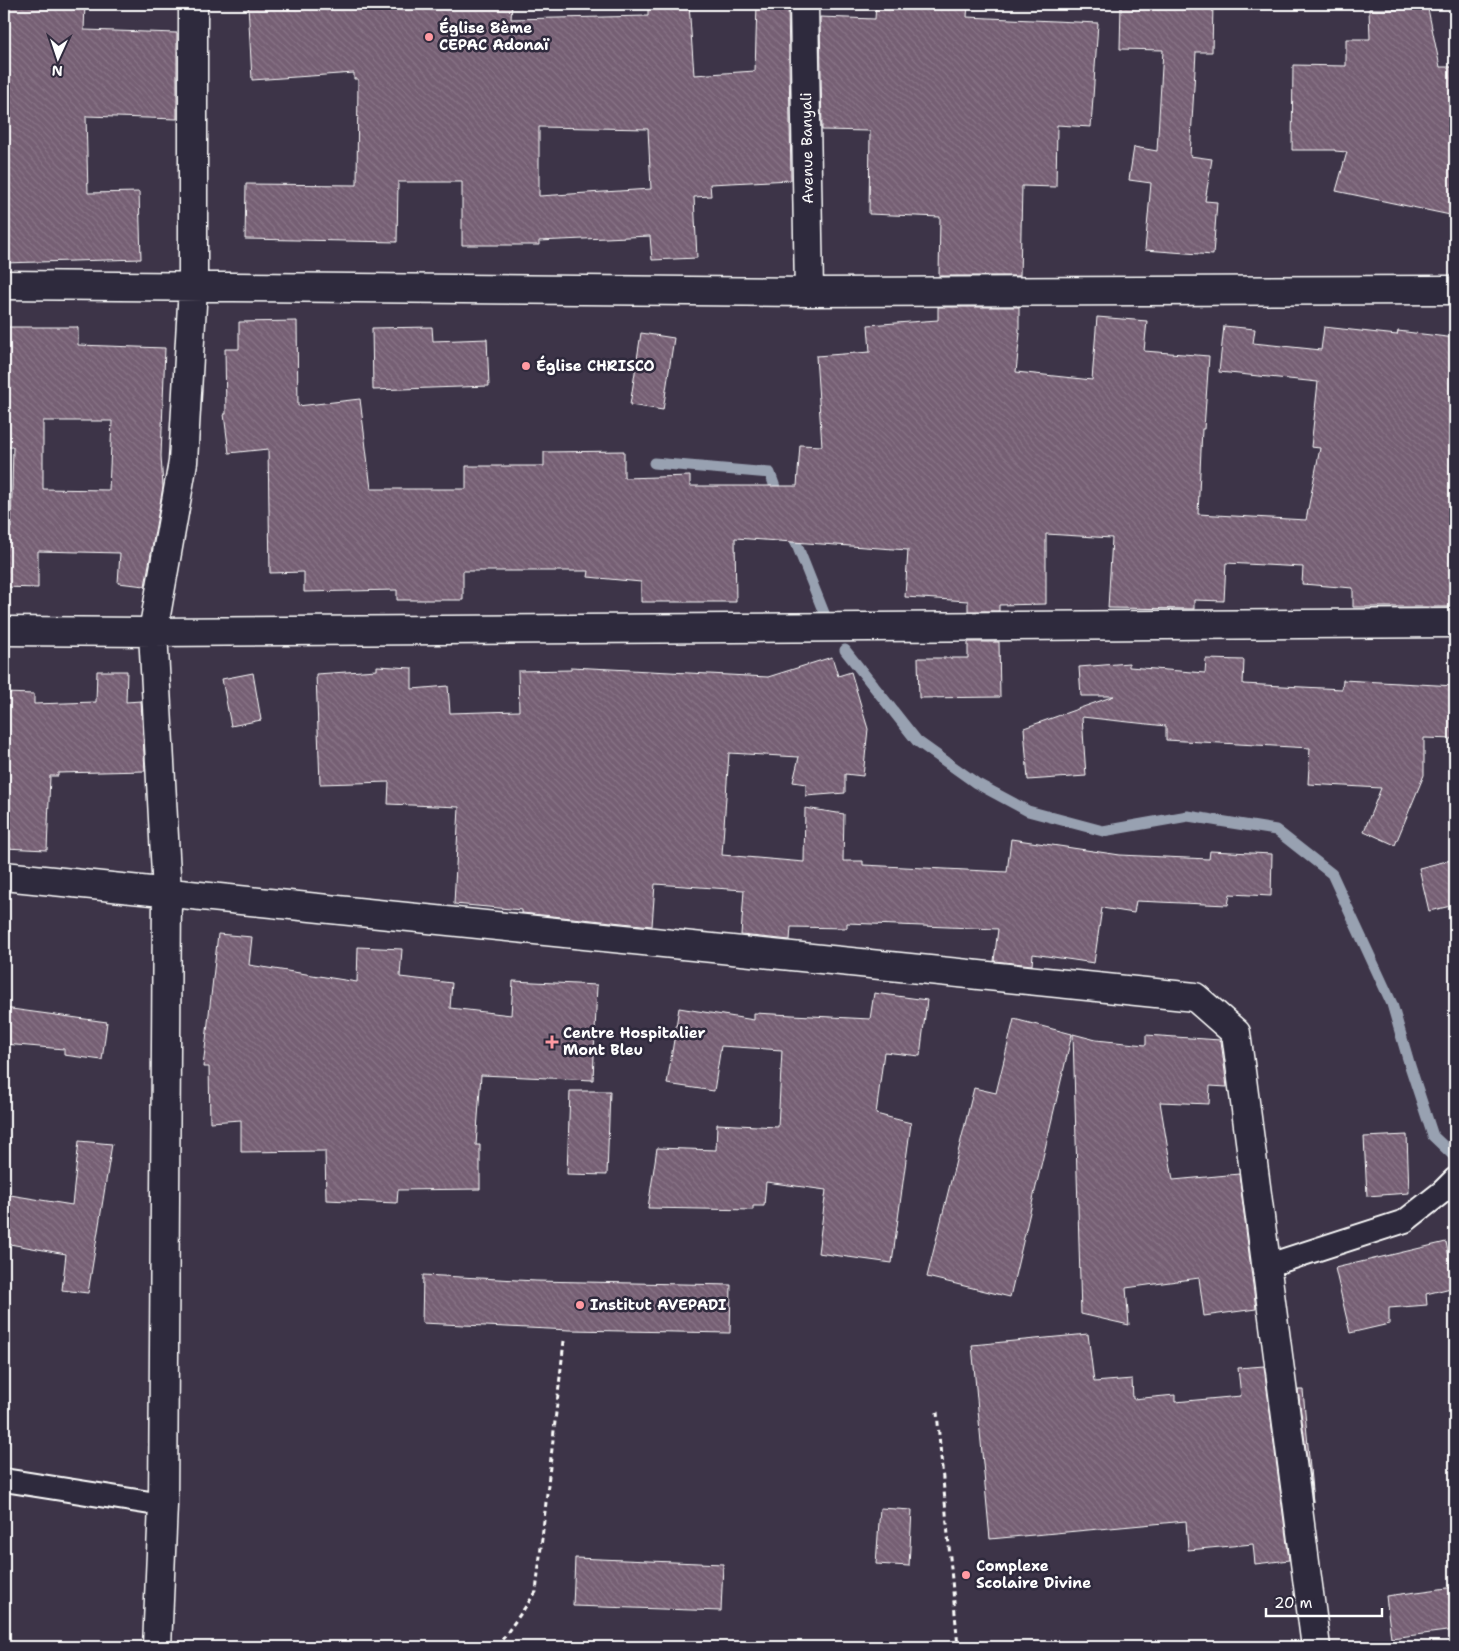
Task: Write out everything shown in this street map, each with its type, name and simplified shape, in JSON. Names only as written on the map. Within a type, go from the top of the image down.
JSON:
[{"type":"street","points":[[157,1647],[163,1505],[167,893],[153,632],[183,462],[193,287],[193,4]]},
{"type":"street","name":"Avenue Banyali","points":[[804,4],[809,292]]},
{"type":"street","points":[[4,285],[809,292],[1455,290]]},
{"type":"street","points":[[4,631],[153,632],[1455,623]]},
{"type":"street","points":[[4,876],[1195,997],[1236,1034],[1316,1647]]},
{"type":"lane","points":[[1266,1266],[1405,1221],[1449,1186]]},
{"type":"lane","points":[[4,1480],[163,1505]]},
{"type":"path","points":[[497,1647],[536,1592],[564,1341]]},
{"type":"path","points":[[937,1412],[958,1647]]},
{"type":"building","points":[[4,4],[85,4],[84,30],[177,33],[177,119],[86,116],[88,193],[139,192],[141,259],[4,263]]},
{"type":"building","points":[[248,4],[512,4],[511,19],[648,16],[648,4],[689,4],[694,75],[755,71],[757,4],[788,4],[791,180],[710,184],[711,196],[694,197],[697,258],[652,260],[650,236],[539,241],[539,245],[462,245],[462,182],[398,182],[397,242],[245,239],[246,184],[357,185],[358,79],[354,79],[354,73],[252,80]],"holes":[[[539,127],[648,129],[651,189],[539,196]]]},
{"type":"building","points":[[876,4],[968,4],[967,17],[1098,23],[1091,127],[1057,125],[1056,187],[1022,186],[1020,276],[939,276],[940,217],[869,214],[870,131],[822,130],[820,17],[875,19]]},
{"type":"building","points":[[1121,4],[1213,4],[1212,52],[1196,52],[1190,156],[1212,159],[1205,201],[1217,202],[1213,255],[1145,250],[1151,183],[1129,180],[1134,147],[1157,151],[1163,50],[1120,49]]},
{"type":"building","points":[[1369,9],[1428,9],[1440,67],[1455,67],[1455,216],[1336,191],[1347,152],[1335,150],[1292,150],[1293,65],[1346,66],[1346,39],[1370,39]]},
{"type":"building","points":[[938,307],[1019,307],[1020,333],[1016,372],[1092,380],[1097,317],[1147,321],[1144,351],[1209,356],[1204,429],[1202,429],[1198,514],[1306,520],[1320,448],[1311,447],[1318,382],[1219,372],[1224,326],[1255,329],[1253,343],[1321,350],[1324,327],[1397,335],[1398,331],[1455,338],[1455,588],[1452,588],[1449,607],[1353,607],[1353,588],[1302,584],[1303,567],[1226,563],[1224,601],[1194,600],[1194,609],[1108,608],[1112,538],[1046,534],[1046,604],[999,605],[999,611],[968,611],[968,601],[905,597],[908,550],[735,538],[736,602],[641,602],[641,582],[588,577],[589,571],[463,571],[463,600],[397,600],[397,590],[304,592],[304,572],[270,573],[268,449],[229,453],[224,414],[226,414],[225,349],[239,349],[239,322],[297,321],[298,406],[360,399],[371,489],[466,489],[466,466],[544,466],[544,452],[624,451],[624,478],[690,476],[690,486],[797,486],[800,445],[822,446],[816,356],[870,352],[868,325],[938,320]]},
{"type":"building","points":[[4,327],[78,327],[78,345],[165,348],[161,456],[163,487],[145,586],[118,583],[120,553],[38,551],[38,588],[4,587],[4,528],[11,528],[13,447],[4,447]],"holes":[[[43,421],[112,421],[109,490],[43,489]]]},
{"type":"building","points":[[432,327],[433,341],[487,339],[489,386],[373,390],[372,328]]},
{"type":"building","points":[[641,333],[674,338],[663,410],[630,405]]},
{"type":"building","points":[[968,642],[999,642],[1000,697],[919,698],[918,658],[968,658]]},
{"type":"building","points":[[832,657],[838,676],[851,672],[868,729],[863,776],[845,774],[845,793],[806,796],[806,784],[793,782],[799,757],[729,753],[722,855],[804,862],[805,808],[844,814],[843,861],[863,861],[863,865],[1007,872],[1011,839],[1120,855],[1209,859],[1210,851],[1272,854],[1271,896],[1230,894],[1228,905],[1136,901],[1134,913],[1102,908],[1094,963],[1033,954],[1032,965],[994,961],[998,929],[847,923],[847,928],[791,927],[790,940],[741,935],[744,890],[655,884],[652,926],[522,913],[522,910],[454,904],[459,807],[388,804],[389,782],[320,784],[316,674],[377,670],[377,666],[412,668],[412,689],[448,686],[450,713],[519,711],[518,671],[571,670],[571,667],[768,677]]},
{"type":"building","points":[[1206,659],[1244,660],[1243,684],[1342,689],[1343,680],[1455,686],[1455,739],[1424,738],[1424,775],[1395,845],[1364,831],[1381,788],[1308,784],[1310,748],[1166,740],[1166,726],[1082,717],[1086,776],[1028,780],[1024,728],[1114,696],[1081,696],[1079,667],[1129,663],[1129,667],[1205,673]]},
{"type":"building","points":[[97,671],[127,671],[126,702],[141,701],[145,771],[58,773],[58,776],[50,776],[47,850],[4,848],[4,693],[34,694],[34,704],[96,702]]},
{"type":"building","points":[[253,673],[261,720],[231,726],[222,679]]},
{"type":"building","points":[[1455,859],[1455,905],[1429,911],[1419,868]]},
{"type":"building","points":[[218,934],[252,937],[249,965],[357,982],[358,947],[402,949],[400,977],[452,983],[450,1008],[511,1015],[513,981],[597,985],[593,1080],[481,1075],[476,1145],[480,1145],[480,1189],[398,1190],[397,1203],[326,1200],[325,1151],[241,1152],[241,1120],[210,1122],[209,1067],[203,1067]]},
{"type":"building","points":[[874,993],[927,1000],[920,1056],[884,1052],[876,1114],[911,1123],[892,1263],[818,1253],[826,1190],[766,1182],[764,1206],[753,1206],[753,1210],[648,1208],[657,1148],[716,1150],[717,1124],[778,1127],[782,1050],[721,1046],[714,1091],[667,1084],[679,1008],[754,1020],[754,1013],[870,1019]]},
{"type":"building","points":[[4,1008],[107,1022],[102,1060],[64,1055],[64,1049],[4,1044]]},
{"type":"building","points":[[1014,1019],[1072,1034],[1010,1297],[927,1277],[974,1088],[996,1093]]},
{"type":"building","points":[[1073,1034],[1096,1040],[1146,1045],[1146,1035],[1221,1041],[1227,1087],[1210,1086],[1209,1104],[1160,1102],[1173,1180],[1239,1174],[1256,1309],[1204,1316],[1199,1278],[1126,1288],[1129,1325],[1081,1314]]},
{"type":"building","points":[[570,1091],[610,1091],[607,1175],[567,1174]]},
{"type":"building","points":[[1407,1135],[1409,1193],[1367,1196],[1364,1137]]},
{"type":"building","points":[[79,1141],[112,1144],[88,1293],[62,1290],[66,1254],[4,1243],[4,1194],[72,1205]]},
{"type":"building","points":[[1446,1242],[1455,1287],[1426,1294],[1427,1305],[1389,1308],[1389,1324],[1350,1333],[1335,1268]]},
{"type":"building","points":[[423,1275],[536,1281],[731,1285],[730,1333],[570,1330],[422,1323]]},
{"type":"building","points":[[1088,1334],[1094,1382],[1132,1379],[1133,1399],[1175,1395],[1175,1402],[1241,1396],[1238,1368],[1264,1366],[1289,1560],[1255,1564],[1253,1544],[1188,1550],[1186,1521],[990,1539],[972,1345]]},
{"type":"building","points":[[1298,1390],[1303,1390],[1313,1502]]},
{"type":"building","points":[[880,1508],[912,1510],[909,1566],[876,1564]]},
{"type":"building","points":[[575,1558],[723,1564],[721,1611],[573,1606]]},
{"type":"building","points":[[1455,1587],[1455,1630],[1391,1638],[1386,1596]]},
{"type":"waterway","points":[[654,463],[770,473],[780,501]]},
{"type":"waterway","points":[[791,530],[824,613]]},
{"type":"waterway","points":[[845,650],[917,741],[976,783],[1028,811],[1103,831],[1188,816],[1276,830],[1332,874],[1392,1004],[1433,1136],[1455,1157]]},
{"type":"place","name":"Église 8ème CEPAC Adonaï","points":[[429,37]]},
{"type":"place","name":"Église CHRISCO","points":[[526,366]]},
{"type":"place","name":"Centre Hospitalier Mont Bleu","points":[[552,1042]]},
{"type":"place","name":"Institut AVEPADI","points":[[580,1305]]},
{"type":"place","name":"Complexe Scolaire Divine","points":[[966,1575]]}]
